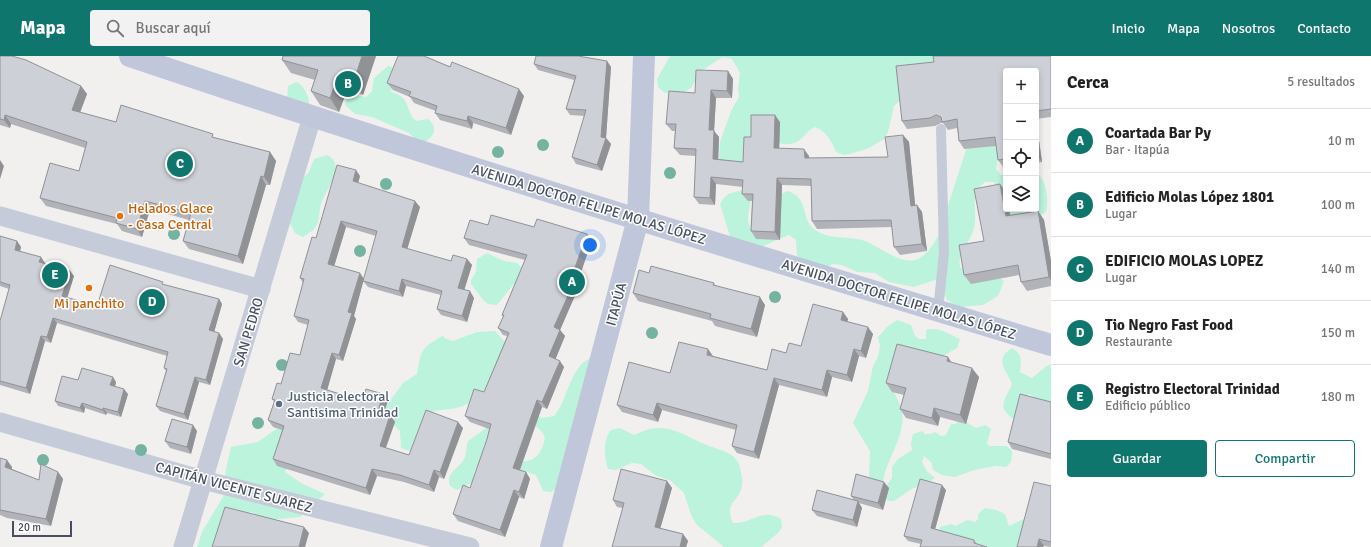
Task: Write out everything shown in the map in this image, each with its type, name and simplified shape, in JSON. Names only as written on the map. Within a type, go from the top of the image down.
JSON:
[{"type":"main road","name":"AVENIDA DOCTOR FELIPE MOLAS LÓPEZ","points":[[130,56],[312,117],[638,219],[1051,345]]},
{"type":"main road","name":"ITAPÚA","points":[[551,547],[638,219],[644,60]]},
{"type":"street","name":"SAN PEDRO","points":[[183,547],[312,117]]},
{"type":"street","points":[[0,216],[261,289]]},
{"type":"street","name":"CAPITÁN VICENTE SUAREZ","points":[[0,422],[203,480],[470,547]]},
{"type":"lane","points":[[938,311],[944,253],[941,129]]},
{"type":"green space","points":[[670,56],[949,56],[894,106],[888,132],[884,139],[869,148],[844,155],[836,152],[823,131],[815,127],[801,139],[791,144],[782,144],[762,136],[741,163],[724,165],[719,159],[720,142],[731,111],[739,97],[738,89],[740,73],[732,59],[723,57],[700,73],[691,88],[683,93],[665,93],[658,87],[657,79]]},
{"type":"green space","points":[[974,56],[999,153],[996,169],[1001,175],[1003,175],[1003,201],[1000,191],[994,182],[985,182],[976,192],[974,228],[960,257],[960,267],[965,271],[993,275],[1004,281],[998,296],[983,305],[959,307],[947,300],[944,292],[947,276],[914,287],[889,282],[875,273],[857,272],[842,265],[833,264],[825,268],[801,264],[797,256],[796,240],[789,235],[749,252],[733,246],[720,204],[725,197],[731,193],[746,190],[752,197],[748,222],[750,227],[757,234],[781,194],[788,191],[795,194],[799,199],[810,225],[820,233],[859,239],[870,243],[889,254],[909,261],[919,259],[932,247],[938,236],[967,147]]},
{"type":"green space","points":[[388,66],[392,67],[393,76],[391,92],[398,95],[405,101],[412,117],[416,121],[428,119],[433,125],[433,134],[425,142],[416,140],[409,133],[372,117],[355,114],[345,105],[347,97],[354,95],[366,97],[372,91],[374,78]]},
{"type":"green space","points":[[296,82],[301,85],[306,92],[309,105],[287,100],[288,86]]},
{"type":"green space","points":[[327,155],[333,159],[335,165],[333,178],[321,204],[317,226],[303,237],[295,233],[289,222],[303,178],[309,172],[314,159]]},
{"type":"green space","points":[[1039,175],[1040,176],[1045,185],[1047,196],[1046,212],[1039,217],[1007,215],[1006,212],[1039,212]]},
{"type":"green space","points":[[487,253],[504,261],[517,263],[524,269],[524,278],[513,285],[497,305],[488,304],[484,301],[471,284],[471,280],[476,272],[477,259]]},
{"type":"green space","points":[[897,320],[911,325],[915,336],[919,339],[926,339],[926,330],[935,329],[960,339],[957,348],[892,385],[902,412],[901,430],[883,482],[874,484],[869,476],[870,451],[853,423],[868,391],[873,366],[878,357],[880,346],[878,337],[887,327]]},
{"type":"green space","points":[[495,331],[505,342],[503,367],[496,381],[491,387],[471,403],[456,408],[429,413],[417,445],[410,451],[401,448],[400,431],[388,419],[379,416],[403,383],[417,374],[420,359],[427,346],[444,335],[444,338],[453,341],[477,332]]},
{"type":"green space","points":[[1012,348],[1020,355],[1020,372],[1032,378],[1048,365],[1051,365],[1051,402],[1039,400],[1029,394],[1023,412],[1014,419],[1008,415],[1003,407],[1012,384],[1002,361],[1006,352]]},
{"type":"green space","points":[[593,358],[560,486],[551,492],[543,491],[536,475],[516,468],[480,464],[475,470],[472,483],[457,490],[450,486],[449,481],[451,473],[463,461],[468,441],[489,426],[490,438],[483,446],[486,450],[508,458],[523,461],[536,457],[543,447],[545,437],[527,417],[531,412],[542,418],[554,416],[559,410],[574,374],[579,366]]},
{"type":"green space","points":[[959,418],[976,428],[985,425],[991,429],[987,443],[989,446],[1007,446],[1012,451],[1011,462],[1006,467],[995,466],[974,470],[955,477],[942,475],[933,470],[931,462],[924,456],[922,462],[927,471],[935,478],[921,487],[913,488],[894,501],[888,501],[881,493],[892,478],[892,467],[898,459],[912,450],[911,443],[913,434],[922,431],[925,434],[935,432],[941,436],[946,435],[951,424],[956,424]]},
{"type":"green space","points":[[279,427],[300,441],[285,472],[301,483],[325,494],[300,517],[267,520],[251,512],[225,518],[212,547],[197,547],[202,532],[223,497],[226,469],[231,447],[258,442]]},
{"type":"green space","points":[[620,428],[634,435],[654,428],[670,429],[730,454],[739,464],[742,480],[739,495],[731,506],[730,510],[730,516],[733,523],[740,523],[762,515],[768,515],[781,519],[782,527],[778,533],[761,547],[724,547],[697,525],[692,517],[684,493],[671,481],[655,475],[641,464],[632,463],[616,470],[608,469],[605,454],[605,443],[611,430]]},
{"type":"green space","points":[[985,508],[996,510],[1005,514],[1009,526],[1028,517],[1035,547],[980,547],[939,536],[940,527],[951,524],[956,526],[967,520],[975,522],[978,519],[978,514]]},
{"type":"building","points":[[0,56],[12,56],[26,60],[81,86],[72,110],[116,122],[121,105],[213,134],[212,137],[270,152],[264,177],[261,176],[238,256],[183,241],[191,213],[145,201],[137,229],[116,223],[117,218],[40,198],[50,163],[79,171],[87,142],[5,115],[4,120],[0,119]]},
{"type":"building","points":[[283,56],[362,56],[354,81],[338,76],[330,98],[311,91],[318,70],[282,60]]},
{"type":"building","points":[[398,56],[424,56],[450,67],[452,62],[519,89],[506,128],[468,116],[467,121],[435,113],[437,106],[409,96],[411,92],[387,83]]},
{"type":"building","points":[[536,56],[578,56],[607,61],[601,137],[606,138],[597,165],[572,157],[586,110],[566,109],[576,76],[534,64]]},
{"type":"building","points":[[933,56],[1051,56],[1051,109],[1039,111],[1039,68],[1003,68],[1003,159],[998,160],[995,137],[959,141],[957,119],[942,122],[941,117],[936,115],[930,118],[902,121],[896,66],[934,62]]},
{"type":"building","points":[[696,70],[728,71],[727,91],[711,90],[709,130],[714,130],[713,159],[743,162],[744,137],[751,137],[751,115],[775,115],[774,148],[804,149],[805,158],[888,157],[885,137],[903,135],[911,206],[917,205],[922,244],[894,247],[891,220],[812,221],[811,179],[777,178],[775,232],[751,231],[753,194],[742,194],[743,180],[711,177],[710,198],[694,197],[696,149],[674,148],[676,124],[666,124],[669,91],[695,93]]},
{"type":"building","points":[[337,165],[356,170],[353,181],[415,201],[402,247],[451,261],[453,255],[467,259],[458,288],[470,291],[462,316],[437,309],[442,291],[402,279],[399,291],[363,281],[377,231],[341,221],[328,264],[360,273],[348,312],[352,313],[339,355],[332,353],[321,388],[362,401],[366,389],[383,394],[378,411],[390,415],[380,446],[409,455],[426,410],[458,422],[440,472],[434,470],[429,485],[400,475],[372,469],[366,488],[273,459],[284,426],[268,420],[275,400],[272,399],[277,383],[281,384],[290,353],[300,355],[309,320],[294,316],[304,279],[300,278],[312,237],[316,238]]},
{"type":"building","points":[[1000,184],[1003,200],[1003,212],[1005,212],[1006,216],[1038,212],[1049,277],[1021,282],[1018,265],[964,275],[959,245],[984,241],[974,189]]},
{"type":"building","points":[[491,215],[534,227],[537,219],[587,234],[572,276],[576,278],[554,327],[560,330],[549,356],[560,361],[542,402],[537,400],[513,468],[526,472],[519,492],[514,490],[500,530],[453,514],[463,485],[470,488],[491,424],[465,416],[474,389],[484,392],[509,333],[498,328],[527,255],[464,238],[470,220],[488,225]]},
{"type":"building","points":[[0,236],[17,241],[15,250],[41,257],[39,262],[70,271],[62,296],[97,306],[110,265],[163,282],[162,284],[219,299],[209,330],[219,333],[206,380],[195,377],[184,414],[156,406],[167,369],[164,368],[168,352],[53,318],[47,337],[41,336],[26,388],[0,381],[0,321],[10,285],[0,282]]},
{"type":"building","points":[[651,266],[714,283],[713,285],[760,297],[751,329],[710,318],[711,314],[633,293],[639,270],[649,273]]},
{"type":"building","points":[[813,304],[843,312],[841,320],[868,327],[861,351],[854,349],[847,375],[827,370],[822,390],[774,378],[754,452],[732,446],[737,425],[657,403],[653,415],[617,405],[629,362],[670,373],[679,342],[708,349],[707,355],[767,370],[772,349],[786,353],[789,343],[801,346]]},
{"type":"building","points":[[897,344],[948,357],[947,361],[972,368],[960,415],[934,408],[932,418],[900,409],[906,388],[886,383]]},
{"type":"building","points":[[82,368],[113,377],[110,385],[124,389],[118,412],[103,408],[103,410],[82,403],[80,408],[55,401],[62,376],[78,380]]},
{"type":"building","points":[[1020,394],[1051,402],[1051,454],[1008,442]]},
{"type":"building","points":[[172,419],[193,425],[187,447],[165,441]]},
{"type":"building","points":[[0,458],[7,460],[5,467],[39,480],[41,464],[58,472],[46,519],[0,510]]},
{"type":"building","points":[[621,469],[667,481],[655,527],[683,534],[680,547],[612,547],[624,503],[613,500]]},
{"type":"building","points":[[856,474],[884,482],[878,503],[851,496]]},
{"type":"building","points":[[920,479],[942,485],[931,528],[974,540],[974,543],[987,547],[920,547],[922,540],[904,536]]},
{"type":"building","points":[[1034,482],[1051,486],[1051,542],[1039,539],[1037,547],[1017,547]]},
{"type":"building","points":[[817,490],[858,501],[853,520],[812,510]]},
{"type":"building","points":[[225,507],[304,527],[299,547],[212,547]]},
{"type":"place","name":"Edificio Molas López 1801","points":[[348,84]]},
{"type":"place","name":"EDIFICIO MOLAS LOPEZ","points":[[180,164]]},
{"type":"place","name":"Helados Glace - Casa Central","points":[[120,216]]},
{"type":"place","name":"Registro Electoral Trinidad","points":[[55,275]]},
{"type":"place","name":"Coartada Bar Py","points":[[572,282]]},
{"type":"place","name":"Mi panchito","points":[[89,288]]},
{"type":"place","name":"Tio Negro Fast Food","points":[[152,302]]},
{"type":"place","name":"Justicia electoral Santisima Trinidad","points":[[279,404]]}]
